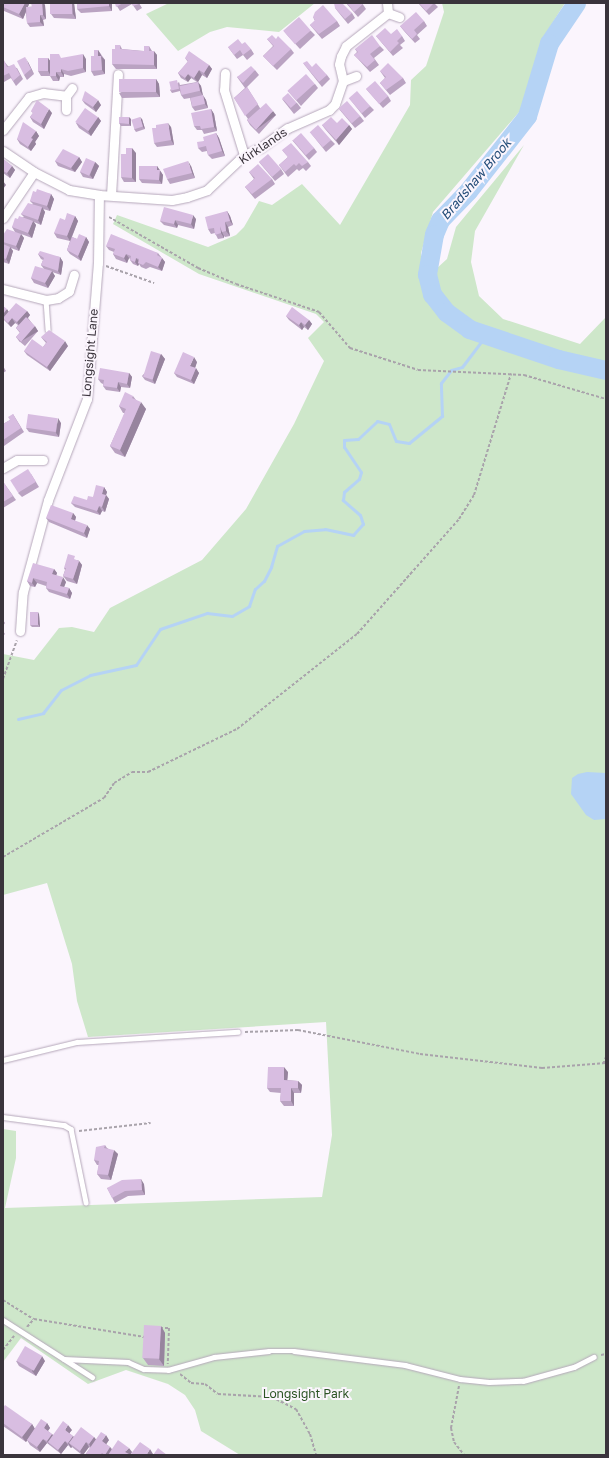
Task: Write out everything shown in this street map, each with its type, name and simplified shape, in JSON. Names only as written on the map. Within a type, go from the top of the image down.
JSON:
[{"type":"street","points":[[388,3],[388,13],[399,17]]},
{"type":"street","name":"Kirklands","points":[[99,195],[172,200],[187,197],[207,190],[244,156],[260,148],[288,128],[329,110],[335,104],[343,81],[339,64],[346,46],[388,13]]},
{"type":"street","points":[[225,73],[220,91],[244,156]]},
{"type":"street","points":[[111,195],[116,87],[118,74]]},
{"type":"street","points":[[343,81],[356,76]]},
{"type":"street","points":[[66,110],[66,96],[72,88]]},
{"type":"street","points":[[3,130],[29,97],[43,93],[66,96]]},
{"type":"street","points":[[3,151],[34,172],[69,190],[99,195]]},
{"type":"street","points":[[3,218],[34,172]]},
{"type":"street","name":"Longsight Lane","points":[[20,631],[23,592],[48,500],[87,399],[98,262],[99,195]]},
{"type":"street","points":[[3,289],[46,300],[58,298],[68,291],[74,275]]},
{"type":"street","points":[[3,468],[17,460],[38,457]]},
{"type":"lane","points":[[46,300],[48,330]]},
{"type":"lane","points":[[3,1060],[77,1042],[238,1032]]},
{"type":"lane","points":[[3,1117],[68,1126],[72,1132],[86,1202]]},
{"type":"lane","points":[[3,1320],[92,1377]]},
{"type":"lane","points":[[64,1359],[128,1362],[144,1369],[168,1370],[214,1357],[269,1351],[294,1351],[404,1364],[460,1379],[523,1381],[574,1367],[594,1357]]},
{"type":"path","points":[[99,214],[106,215],[198,268],[236,284],[310,306],[319,312],[350,348],[418,370],[524,374],[606,399]]},
{"type":"path","points":[[98,262],[154,283]]},
{"type":"path","points":[[3,857],[104,798],[114,783],[132,772],[148,772],[238,728],[357,634],[459,519],[474,495],[511,374]]},
{"type":"path","points":[[3,679],[20,631]]},
{"type":"path","points":[[238,1032],[298,1030],[420,1054],[542,1068],[605,1063],[606,1057]]},
{"type":"path","points":[[72,1132],[151,1123]]},
{"type":"path","points":[[3,1300],[34,1320],[146,1337]]},
{"type":"path","points":[[153,1328],[168,1328],[168,1370]]},
{"type":"path","points":[[3,1350],[19,1330]]},
{"type":"path","points":[[145,1345],[146,1333]]},
{"type":"path","points":[[174,1369],[191,1383],[206,1384],[218,1394],[272,1397],[296,1409],[310,1434],[316,1455]]},
{"type":"path","points":[[460,1379],[451,1428],[454,1442],[464,1455]]},
{"type":"green space","points":[[169,3],[315,3],[279,32],[227,27],[210,32],[178,51],[146,14]]},
{"type":"green space","name":"Longsight Park","points":[[442,3],[565,3],[541,41],[520,111],[433,212],[421,253],[424,280],[447,259],[456,227],[524,145],[475,231],[471,262],[479,296],[503,319],[580,344],[606,317],[606,1455],[240,1455],[201,1431],[195,1410],[185,1395],[168,1384],[126,1370],[88,1384],[21,1338],[3,1362],[3,1129],[16,1131],[16,1158],[5,1208],[322,1197],[332,1135],[326,1022],[88,1037],[77,1001],[72,964],[47,883],[3,895],[3,654],[34,660],[59,628],[72,627],[94,632],[110,608],[202,560],[246,509],[294,424],[324,361],[308,338],[324,322],[316,314],[199,274],[113,224],[117,215],[208,247],[236,235],[244,227],[259,201],[272,205],[302,184],[340,225],[410,105],[411,80],[426,66],[444,12]]},
{"type":"water","points":[[587,772],[606,773],[606,819],[594,820],[586,815],[571,794],[572,778],[578,774]]},
{"type":"building","points":[[3,3],[25,3],[19,14],[3,7]]},
{"type":"building","points":[[31,3],[42,3],[43,15],[40,15],[40,22],[27,23],[26,7],[32,7]]},
{"type":"building","points":[[50,3],[72,3],[72,14],[50,14]]},
{"type":"building","points":[[77,3],[109,3],[109,6],[77,9]]},
{"type":"building","points":[[115,3],[123,3],[116,7]]},
{"type":"building","points":[[131,3],[139,3],[139,4],[133,6]]},
{"type":"building","points":[[334,3],[342,3],[352,13],[345,19],[335,8]]},
{"type":"building","points":[[347,3],[362,3],[363,4],[354,12]]},
{"type":"building","points":[[419,3],[434,3],[426,11]]},
{"type":"building","points":[[323,5],[337,21],[319,34],[310,25],[315,20],[313,17],[315,12]]},
{"type":"building","points":[[416,12],[424,21],[414,30],[417,34],[412,39],[400,26]]},
{"type":"building","points":[[299,17],[311,31],[295,44],[283,31]]},
{"type":"building","points":[[385,28],[391,34],[397,29],[402,36],[397,41],[399,43],[390,52],[376,36]]},
{"type":"building","points":[[272,35],[276,39],[278,36],[291,49],[273,66],[263,56],[274,46],[267,39]]},
{"type":"building","points":[[372,35],[380,46],[370,54],[375,60],[367,67],[354,55],[358,52],[355,49]]},
{"type":"building","points":[[238,39],[242,44],[245,42],[251,49],[243,55],[240,50],[234,55],[228,47]]},
{"type":"building","points":[[115,45],[120,45],[120,49],[141,51],[144,51],[144,46],[149,46],[149,51],[154,51],[154,65],[112,64],[112,49],[115,49]]},
{"type":"building","points":[[94,50],[98,50],[98,56],[101,56],[102,70],[91,71],[91,56],[94,56]]},
{"type":"building","points":[[189,51],[209,65],[204,73],[199,70],[194,78],[188,74],[185,78],[178,73],[188,61],[185,58]]},
{"type":"building","points":[[50,54],[59,54],[61,58],[83,54],[83,68],[68,71],[61,69],[61,72],[56,72],[56,76],[50,76]]},
{"type":"building","points":[[25,57],[31,69],[24,75],[17,61]]},
{"type":"building","points":[[38,58],[48,58],[48,71],[38,71]]},
{"type":"building","points":[[3,60],[7,67],[14,64],[20,75],[13,81],[9,73],[3,76]]},
{"type":"building","points":[[307,61],[312,67],[316,63],[327,75],[319,82],[303,63]]},
{"type":"building","points":[[388,63],[403,78],[386,90],[380,83],[386,77],[380,71]]},
{"type":"building","points":[[251,66],[255,70],[243,83],[237,77]]},
{"type":"building","points":[[306,74],[315,84],[296,100],[287,91]]},
{"type":"building","points":[[119,79],[156,79],[156,92],[119,92]]},
{"type":"building","points":[[177,80],[179,89],[171,91],[169,82]]},
{"type":"building","points":[[375,81],[388,96],[379,104],[366,89]]},
{"type":"building","points":[[198,82],[200,91],[182,95],[179,86]]},
{"type":"building","points":[[247,87],[258,104],[245,116],[234,98]]},
{"type":"building","points":[[85,91],[98,100],[93,107],[82,100]]},
{"type":"building","points":[[357,91],[370,106],[362,113],[349,98]]},
{"type":"building","points":[[288,93],[297,103],[291,108],[282,98]]},
{"type":"building","points":[[203,95],[205,104],[192,107],[190,98]]},
{"type":"building","points":[[37,100],[49,109],[41,124],[30,117],[33,113],[31,111]]},
{"type":"building","points":[[347,101],[360,116],[352,123],[339,108]]},
{"type":"building","points":[[266,103],[273,111],[256,130],[247,120]]},
{"type":"building","points":[[85,108],[98,117],[88,131],[75,122]]},
{"type":"building","points":[[211,109],[214,127],[201,129],[200,126],[194,126],[191,113]]},
{"type":"building","points":[[119,117],[129,117],[129,124],[119,123]]},
{"type":"building","points":[[140,117],[143,127],[134,129],[131,120]]},
{"type":"building","points":[[331,117],[337,123],[342,118],[349,125],[336,140],[322,125]]},
{"type":"building","points":[[23,122],[36,131],[31,138],[33,139],[28,147],[17,139]]},
{"type":"building","points":[[168,123],[171,140],[154,143],[152,128],[156,128],[156,125]]},
{"type":"building","points":[[318,125],[331,140],[323,147],[310,132]]},
{"type":"building","points":[[216,133],[222,151],[208,155],[206,146],[198,148],[197,142],[204,141],[203,137]]},
{"type":"building","points":[[301,133],[314,148],[306,155],[293,140]]},
{"type":"building","points":[[291,143],[308,162],[302,166],[299,163],[296,166],[294,164],[285,172],[279,165],[288,157],[282,150]]},
{"type":"building","points":[[126,148],[132,148],[132,178],[121,177],[121,154],[126,154]]},
{"type":"building","points":[[63,149],[79,157],[71,168],[55,161]]},
{"type":"building","points":[[268,154],[281,169],[272,177],[259,162]]},
{"type":"building","points":[[86,158],[95,162],[89,176],[80,172]]},
{"type":"building","points":[[3,159],[12,166],[7,173],[3,171]]},
{"type":"building","points":[[188,161],[192,173],[167,179],[163,169]]},
{"type":"building","points":[[258,164],[272,179],[252,194],[245,187],[255,178],[249,172]]},
{"type":"building","points":[[139,166],[157,166],[157,170],[160,170],[159,180],[139,179]]},
{"type":"building","points":[[37,189],[51,194],[47,206],[30,201],[33,191],[36,192]]},
{"type":"building","points":[[28,203],[42,207],[38,220],[21,214]]},
{"type":"building","points":[[164,207],[193,215],[191,224],[175,220],[174,224],[160,221]]},
{"type":"building","points":[[227,211],[230,221],[225,222],[226,231],[222,232],[220,226],[221,233],[215,235],[214,228],[208,229],[205,217]]},
{"type":"building","points":[[67,213],[75,216],[67,236],[54,233],[60,218],[65,220]]},
{"type":"building","points":[[19,216],[33,221],[28,233],[12,227],[15,218],[18,219]]},
{"type":"building","points":[[7,229],[21,234],[16,246],[3,242],[3,235]]},
{"type":"building","points":[[79,234],[86,237],[78,256],[67,250],[72,237],[77,239]]},
{"type":"building","points":[[111,234],[158,253],[157,255],[162,258],[158,267],[146,262],[143,265],[138,263],[139,259],[136,258],[135,262],[130,260],[131,256],[126,254],[124,258],[113,254],[115,249],[106,246]]},
{"type":"building","points":[[3,244],[10,247],[6,259],[3,258]]},
{"type":"building","points":[[40,251],[60,257],[58,271],[41,265],[44,258],[38,254]]},
{"type":"building","points":[[35,266],[52,271],[45,283],[31,278]]},
{"type":"building","points":[[16,303],[27,311],[17,322],[12,318],[8,323],[3,318]]},
{"type":"building","points":[[3,306],[7,309],[3,314]]},
{"type":"building","points":[[292,307],[309,320],[305,325],[301,322],[299,325],[286,316]]},
{"type":"building","points":[[26,317],[35,326],[21,342],[16,337],[20,332],[16,328]]},
{"type":"building","points":[[49,330],[65,341],[47,367],[24,351],[32,339],[43,347],[47,342],[41,337]]},
{"type":"building","points":[[151,351],[161,354],[153,380],[143,377]]},
{"type":"building","points":[[183,352],[194,357],[190,366],[196,368],[191,380],[174,373]]},
{"type":"building","points":[[100,368],[129,373],[127,384],[118,382],[117,388],[103,386],[104,380],[98,379]]},
{"type":"building","points":[[125,392],[133,396],[132,398],[141,402],[120,450],[110,446],[126,409],[119,406]]},
{"type":"building","points":[[13,414],[21,428],[3,440],[3,424],[10,420],[8,417]]},
{"type":"building","points":[[28,414],[58,418],[56,432],[26,428]]},
{"type":"building","points":[[28,469],[36,482],[18,493],[10,480]]},
{"type":"building","points":[[4,483],[13,496],[3,502],[3,484]]},
{"type":"building","points":[[96,485],[104,487],[102,494],[106,495],[102,507],[99,506],[97,511],[71,503],[74,496],[87,500],[88,496],[93,497]]},
{"type":"building","points":[[51,505],[73,513],[71,519],[87,525],[84,533],[46,518]]},
{"type":"building","points":[[68,554],[75,556],[74,559],[79,561],[73,579],[63,576]]},
{"type":"building","points":[[33,563],[54,569],[52,574],[63,577],[60,586],[69,588],[67,594],[46,588],[47,582],[33,578],[32,583],[27,581]]},
{"type":"building","points":[[30,612],[38,612],[38,625],[30,625]]},
{"type":"building","points":[[268,1067],[284,1067],[284,1080],[298,1081],[298,1088],[291,1088],[291,1101],[280,1101],[281,1088],[267,1088]]},
{"type":"building","points":[[105,1145],[104,1148],[114,1150],[108,1175],[97,1174],[99,1161],[94,1160],[96,1147]]},
{"type":"building","points":[[141,1179],[142,1190],[125,1191],[112,1198],[107,1188],[122,1180]]},
{"type":"building","points":[[144,1325],[161,1326],[159,1359],[142,1358]]},
{"type":"building","points":[[25,1346],[42,1356],[34,1371],[16,1361]]},
{"type":"building","points":[[5,1405],[32,1424],[22,1437],[3,1423],[3,1408]]},
{"type":"building","points":[[41,1419],[47,1423],[44,1428],[52,1434],[47,1441],[43,1439],[37,1447],[27,1440]]},
{"type":"building","points":[[63,1421],[68,1425],[65,1430],[73,1436],[68,1443],[65,1441],[58,1450],[48,1442]]},
{"type":"building","points":[[81,1427],[94,1437],[89,1444],[86,1442],[80,1451],[69,1443]]},
{"type":"building","points":[[101,1432],[106,1435],[102,1441],[110,1447],[105,1455],[102,1453],[100,1455],[85,1455]]},
{"type":"building","points":[[118,1440],[129,1448],[125,1452],[129,1454],[108,1455]]},
{"type":"building","points":[[140,1442],[150,1449],[147,1454],[149,1455],[130,1455]]},
{"type":"building","points":[[158,1448],[167,1455],[153,1455]]},
{"type":"waterway","name":"Bradshaw Brook","points":[[576,3],[549,43],[527,116],[468,191],[440,220],[434,234],[427,274],[432,294],[446,312],[469,329],[558,359],[606,370]]},
{"type":"waterway","points":[[18,719],[43,713],[61,690],[90,675],[136,665],[160,629],[207,613],[232,616],[249,606],[255,589],[264,581],[271,567],[277,546],[304,531],[325,529],[353,535],[363,524],[360,515],[343,500],[344,492],[359,479],[361,472],[344,447],[344,440],[358,439],[377,421],[389,424],[396,441],[409,443],[442,416],[441,383],[451,370],[462,367],[486,335]]}]
